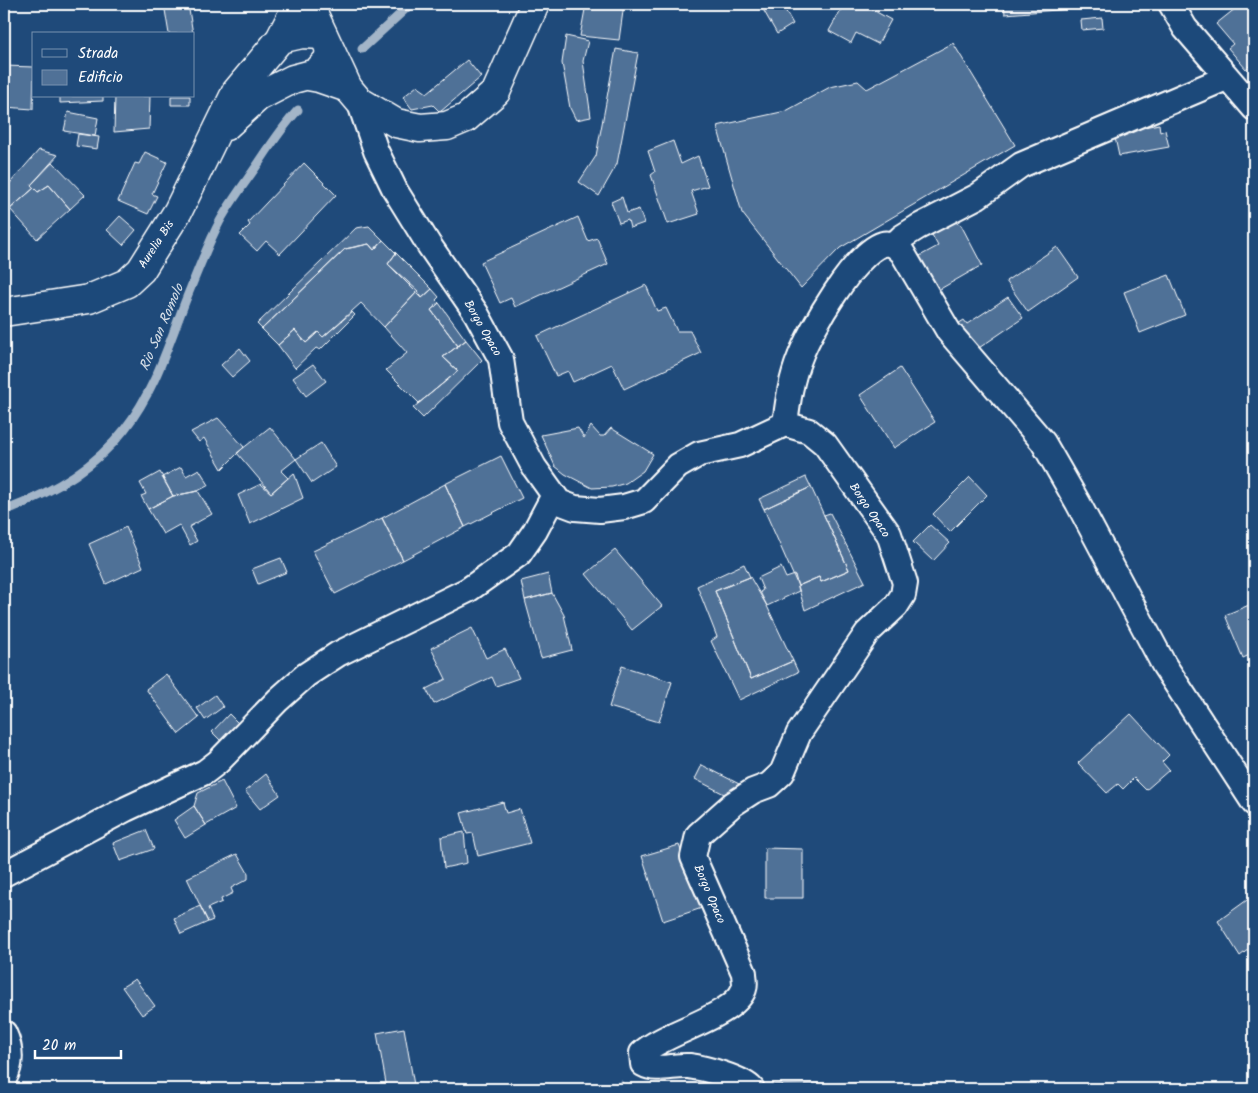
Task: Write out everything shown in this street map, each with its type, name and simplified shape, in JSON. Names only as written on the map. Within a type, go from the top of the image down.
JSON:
[{"type":"main road","name":"Aurelia Bis","points":[[4,312],[88,299],[127,283],[141,270],[178,211],[236,92],[280,39],[298,4]]},
{"type":"main road","points":[[309,4],[326,43],[354,95]]},
{"type":"main road","points":[[308,76],[319,78],[354,95],[396,123],[420,128],[447,126],[466,118],[496,92],[535,4]]},
{"type":"main road","points":[[280,39],[302,34],[326,43]]},
{"type":"main road","points":[[210,142],[258,97],[293,79],[308,76],[323,68],[326,43]]},
{"type":"street","points":[[1171,4],[1185,28],[1226,78],[1254,108]]},
{"type":"street","points":[[785,424],[789,393],[800,357],[817,321],[849,274],[868,254],[883,244],[894,244],[918,227],[978,196],[1021,165],[1226,78]]},
{"type":"street","name":"Borgo Opaco","points":[[354,95],[376,151],[395,190],[429,245],[476,313],[501,359],[510,422],[534,467],[559,502],[575,508],[600,510],[644,501],[678,466],[699,454],[740,444],[785,424],[810,431],[825,444],[888,534],[905,583],[903,595],[896,606],[867,633],[799,733],[782,773],[769,785],[753,791],[733,804],[698,835],[694,847],[694,857],[744,973],[744,988],[737,999],[702,1023],[653,1044],[642,1053],[643,1064],[652,1069],[689,1066],[708,1070],[741,1082],[752,1089]]},
{"type":"street","points":[[894,244],[902,252],[949,332],[1043,442],[1078,503],[1164,665],[1254,803]]},
{"type":"street","points":[[4,874],[126,809],[205,772],[218,762],[278,700],[306,675],[338,654],[468,590],[518,554],[535,531],[554,494]]},
{"type":"street","points":[[4,1033],[8,1043],[10,1058],[4,1079]]},
{"type":"building","points":[[164,4],[188,4],[193,32],[169,32]]},
{"type":"building","points":[[355,4],[368,4],[363,9]]},
{"type":"building","points":[[586,4],[624,4],[619,40],[580,36]]},
{"type":"building","points":[[760,4],[791,4],[784,8],[793,24],[777,34]]},
{"type":"building","points":[[850,4],[862,4],[891,20],[878,44],[856,33],[851,43],[829,31],[843,6],[847,8]]},
{"type":"building","points":[[1004,4],[1083,4],[1083,8],[1005,14]]},
{"type":"building","points":[[1083,4],[1129,4],[1083,8]]},
{"type":"building","points":[[1241,4],[1254,4],[1254,68],[1251,64],[1246,69],[1228,48],[1233,44],[1216,24]]},
{"type":"building","points":[[1102,18],[1103,28],[1082,30],[1081,20]]},
{"type":"building","points":[[566,36],[588,41],[583,61],[591,117],[576,120],[570,108],[562,63]]},
{"type":"building","points":[[953,43],[1015,145],[840,248],[801,288],[742,213],[717,126],[786,111],[830,87],[858,81],[867,89]]},
{"type":"building","points":[[616,49],[638,53],[617,164],[599,196],[579,182],[596,156]]},
{"type":"building","points":[[467,60],[481,77],[440,112],[433,105],[412,109],[403,97],[417,86],[427,93]]},
{"type":"building","points":[[4,66],[32,67],[33,109],[4,107]]},
{"type":"building","points":[[60,98],[103,98],[103,101],[60,103]]},
{"type":"building","points":[[115,98],[150,98],[149,129],[114,132]]},
{"type":"building","points":[[171,98],[190,98],[190,105],[171,105]]},
{"type":"building","points":[[68,112],[98,118],[95,136],[64,131]]},
{"type":"building","points":[[1159,124],[1160,132],[1165,130],[1169,147],[1119,156],[1114,133]]},
{"type":"building","points":[[78,134],[99,137],[97,149],[76,146]]},
{"type":"building","points":[[673,141],[681,164],[698,156],[708,186],[691,191],[699,214],[668,224],[651,175],[655,172],[648,151]]},
{"type":"building","points":[[39,150],[58,155],[31,185],[34,188],[10,209],[4,203],[4,190]]},
{"type":"building","points":[[145,152],[167,162],[152,194],[157,196],[148,214],[118,201],[135,163],[139,164]]},
{"type":"building","points":[[53,162],[85,195],[70,209],[49,185],[38,192],[31,185]]},
{"type":"building","points":[[304,163],[336,195],[280,254],[266,241],[257,251],[240,235],[250,225],[248,222]]},
{"type":"building","points":[[49,185],[70,209],[37,239],[10,209],[34,188],[38,192]]},
{"type":"building","points":[[622,197],[627,213],[639,209],[644,223],[630,228],[628,220],[619,223],[611,202]]},
{"type":"building","points":[[120,216],[136,230],[123,245],[107,230]]},
{"type":"building","points":[[578,217],[588,241],[597,238],[608,264],[515,307],[511,298],[500,303],[481,262]]},
{"type":"building","points":[[4,219],[11,230],[4,234]]},
{"type":"building","points":[[949,219],[961,225],[982,265],[935,292],[916,258],[938,246],[930,231]]},
{"type":"building","points":[[369,226],[383,240],[374,250],[369,244],[345,249],[262,329],[257,324],[356,228]]},
{"type":"building","points":[[383,240],[396,253],[388,264],[418,291],[384,327],[361,303],[323,337],[318,332],[306,343],[295,330],[278,345],[262,329],[345,249],[369,244],[374,250]]},
{"type":"building","points":[[1057,247],[1078,277],[1028,312],[1006,281]]},
{"type":"building","points":[[396,253],[432,289],[422,298],[388,264]]},
{"type":"building","points":[[1169,275],[1185,315],[1140,333],[1124,292]]},
{"type":"building","points":[[646,285],[657,311],[666,308],[677,331],[690,331],[701,353],[624,389],[612,364],[573,382],[568,371],[556,376],[537,336]]},
{"type":"building","points":[[432,289],[439,297],[436,300],[439,303],[431,310],[458,346],[443,357],[458,371],[419,403],[386,370],[407,353],[384,327],[418,291],[422,298]]},
{"type":"building","points":[[1008,297],[1023,318],[973,352],[953,327],[964,320],[967,324]]},
{"type":"building","points":[[439,303],[466,340],[458,346],[431,310]]},
{"type":"building","points":[[352,312],[355,315],[320,350],[316,348],[295,368],[278,345],[295,330],[306,343],[318,332],[323,337]]},
{"type":"building","points":[[466,340],[482,360],[423,418],[413,408],[458,371],[443,357]]},
{"type":"building","points":[[240,348],[250,361],[232,377],[221,365]]},
{"type":"building","points":[[313,364],[326,381],[306,396],[293,378]]},
{"type":"building","points":[[900,368],[935,422],[894,448],[860,395]]},
{"type":"building","points":[[218,418],[244,447],[222,469],[204,438],[199,442],[191,432]]},
{"type":"building","points":[[591,426],[600,436],[604,436],[611,428],[653,454],[643,471],[626,483],[612,487],[592,488],[565,474],[555,466],[541,435],[578,428],[584,438]]},
{"type":"building","points":[[270,427],[296,459],[281,471],[288,478],[271,493],[237,453]]},
{"type":"building","points":[[321,443],[336,467],[312,483],[296,459]]},
{"type":"building","points":[[501,456],[522,498],[465,527],[445,484]]},
{"type":"building","points":[[181,467],[186,476],[199,469],[209,485],[198,491],[173,496],[162,477]]},
{"type":"building","points":[[160,472],[173,496],[148,509],[141,496],[146,494],[140,483]]},
{"type":"building","points":[[294,473],[303,498],[250,524],[238,495],[261,484],[271,493]]},
{"type":"building","points":[[806,477],[811,487],[764,509],[759,499]]},
{"type":"building","points":[[970,477],[987,495],[950,532],[933,514]]},
{"type":"building","points":[[445,484],[465,527],[403,560],[382,518]]},
{"type":"building","points":[[811,487],[849,570],[821,582],[819,577],[798,586],[764,509]]},
{"type":"building","points":[[198,491],[212,514],[189,527],[197,541],[190,545],[179,525],[163,534],[148,509],[173,496]]},
{"type":"building","points":[[830,513],[865,582],[805,610],[798,586],[819,577],[821,582],[849,570],[824,515]]},
{"type":"building","points":[[382,518],[403,560],[335,594],[313,551]]},
{"type":"building","points":[[930,525],[950,543],[933,561],[913,542]]},
{"type":"building","points":[[126,527],[143,567],[106,584],[89,544]]},
{"type":"building","points":[[615,550],[662,606],[632,630],[586,574]]},
{"type":"building","points":[[281,558],[287,572],[258,584],[252,569]]},
{"type":"building","points":[[744,564],[750,577],[715,591],[751,679],[793,661],[798,672],[739,700],[711,641],[717,637],[697,586]]},
{"type":"building","points":[[781,567],[786,578],[795,575],[799,591],[767,606],[760,592],[763,590],[758,578]]},
{"type":"building","points":[[548,574],[552,593],[525,600],[521,581]]},
{"type":"building","points":[[750,577],[767,606],[793,661],[751,679],[715,591]]},
{"type":"building","points":[[552,593],[564,615],[572,650],[541,658],[525,600]]},
{"type":"building","points":[[1254,603],[1254,653],[1243,658],[1225,615]]},
{"type":"building","points":[[472,628],[486,658],[505,649],[519,678],[496,686],[492,677],[434,704],[426,689],[446,679],[431,648]]},
{"type":"building","points":[[622,666],[672,682],[659,722],[609,707]]},
{"type":"building","points":[[166,674],[199,718],[179,734],[146,689]]},
{"type":"building","points":[[215,695],[223,707],[205,720],[197,708]]},
{"type":"building","points":[[229,714],[239,724],[223,743],[212,732]]},
{"type":"building","points":[[1131,714],[1169,755],[1162,762],[1169,770],[1146,790],[1134,778],[1123,789],[1118,784],[1107,793],[1078,763]]},
{"type":"building","points":[[702,765],[745,787],[730,797],[695,779]]},
{"type":"building","points":[[266,774],[280,795],[260,809],[245,791]]},
{"type":"building","points":[[222,781],[236,808],[206,825],[194,806],[198,793]]},
{"type":"building","points":[[503,802],[506,813],[520,809],[530,843],[478,856],[473,833],[467,834],[461,813]]},
{"type":"building","points":[[194,806],[206,825],[185,838],[174,820]]},
{"type":"building","points":[[146,830],[154,849],[120,861],[113,843]]},
{"type":"building","points":[[464,832],[467,863],[444,868],[441,837]]},
{"type":"building","points":[[679,845],[702,908],[663,921],[642,856]]},
{"type":"building","points":[[765,848],[803,849],[803,898],[765,898]]},
{"type":"building","points":[[237,854],[248,873],[248,879],[231,888],[233,893],[221,899],[222,902],[208,908],[213,920],[208,922],[187,878]]},
{"type":"building","points":[[1254,895],[1254,945],[1240,956],[1218,921]]},
{"type":"building","points":[[200,906],[208,922],[181,934],[174,918]]},
{"type":"building","points":[[135,979],[155,1006],[142,1015],[122,987]]},
{"type":"building","points":[[404,1028],[414,1085],[387,1089],[377,1033]]},
{"type":"building","points":[[857,1083],[857,1089],[765,1089],[765,1085]]},
{"type":"waterway","name":"Rio San Romolo","points":[[362,49],[411,4]]},
{"type":"waterway","name":"Rio San Romolo","points":[[4,511],[38,497],[70,479],[99,457],[124,430],[155,379],[201,262],[220,221],[272,143],[298,110]]}]
